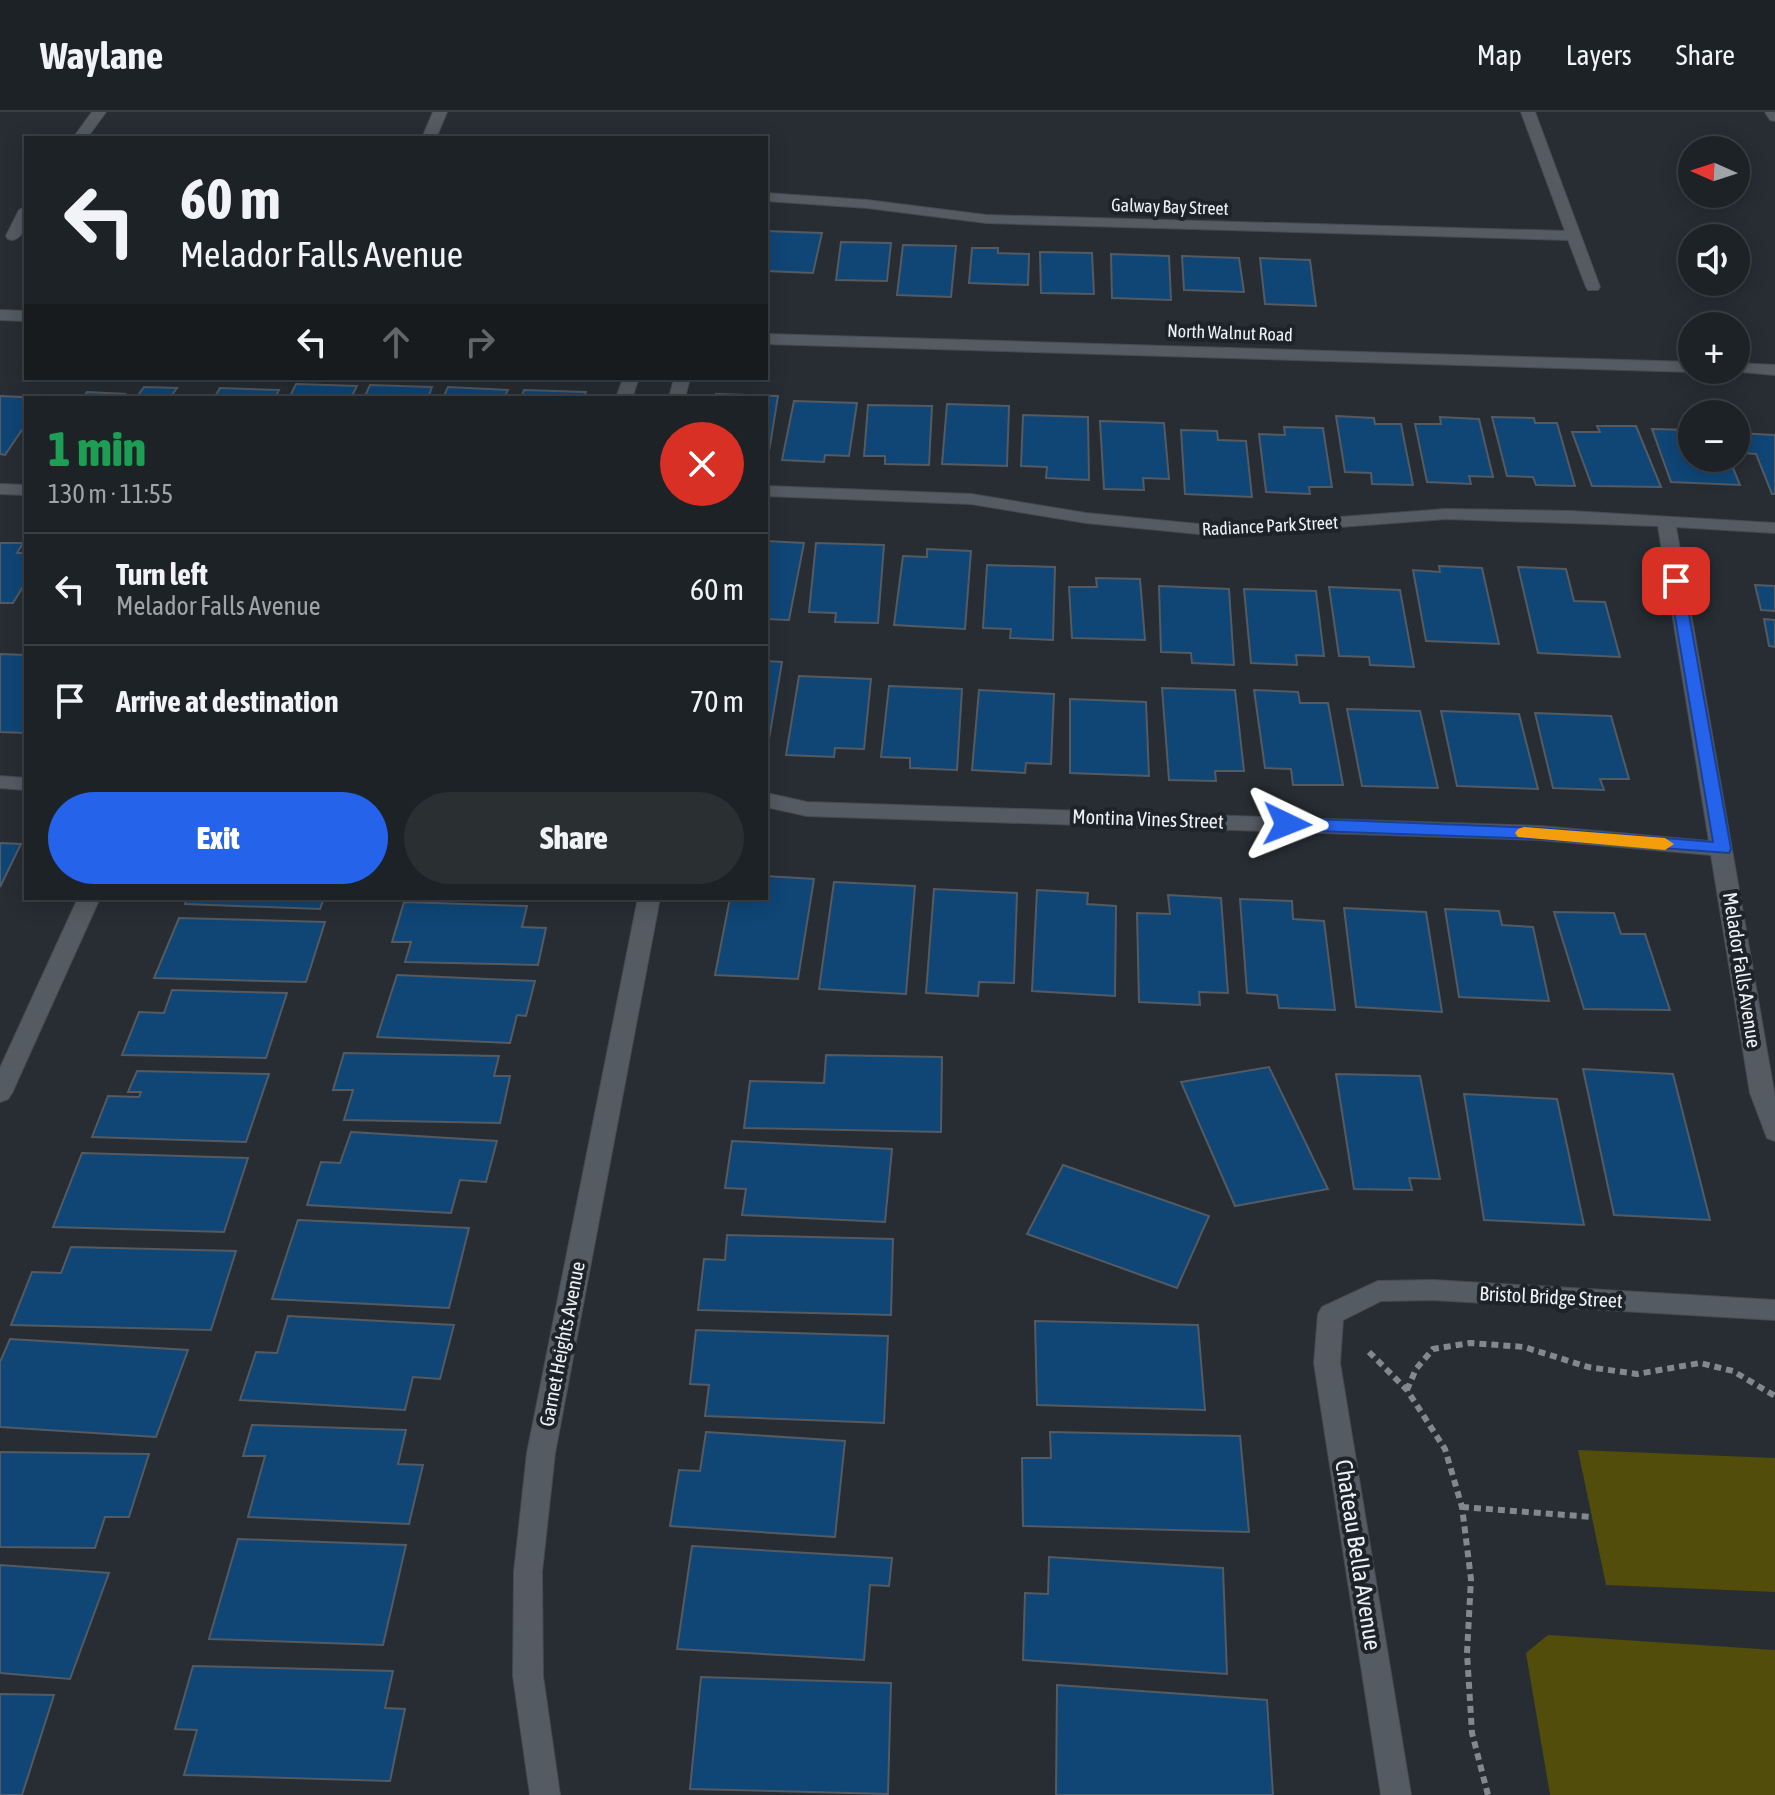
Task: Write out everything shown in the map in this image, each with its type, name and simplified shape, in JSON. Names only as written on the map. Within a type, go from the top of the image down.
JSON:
[{"type":"street","points":[[81,136],[99,112]]},
{"type":"street","points":[[430,136],[440,112]]},
{"type":"street","points":[[1528,112],[1593,287]]},
{"type":"street","name":"Galway Bay Street","points":[[768,197],[867,204],[986,219],[1573,236]]},
{"type":"street","points":[[13,236],[24,214]]},
{"type":"street","points":[[0,315],[24,316]]},
{"type":"street","name":"North Walnut Road","points":[[768,339],[1678,367]]},
{"type":"street","points":[[1750,369],[1775,370]]},
{"type":"street","points":[[0,489],[24,490]]},
{"type":"street","name":"Radiance Park Street","points":[[768,491],[971,499],[1100,520],[1219,531],[1446,514],[1775,528]]},
{"type":"street","name":"Melador Falls Avenue","points":[[1666,522],[1760,1079],[1775,1132]]},
{"type":"street","points":[[0,782],[24,784]]},
{"type":"street","name":"Montina Vines Street","points":[[768,800],[807,809],[1540,833],[1722,849]]},
{"type":"street","points":[[0,1093],[88,900]]},
{"type":"street","name":"Garnet Heights Avenue","points":[[545,1795],[528,1676],[528,1572],[540,1468],[649,900]]},
{"type":"street","name":"Bristol Bridge Street","points":[[1331,1314],[1378,1291],[1433,1290],[1775,1310]]},
{"type":"street","name":"Chateau Bella Avenue","points":[[1331,1314],[1327,1363],[1396,1795]]},
{"type":"path","points":[[1331,1314],[1407,1390],[1445,1449],[1462,1507],[1471,1579],[1467,1653],[1472,1733],[1488,1795]]},
{"type":"path","points":[[1407,1390],[1416,1369],[1433,1349],[1470,1343],[1524,1347],[1588,1367],[1637,1374],[1700,1363],[1733,1371],[1775,1396]]},
{"type":"path","points":[[1462,1507],[1592,1517]]},
{"type":"shaded area","points":[[1578,1450],[1775,1458],[1775,1592],[1606,1585]]},
{"type":"shaded area","points":[[1548,1635],[1775,1650],[1775,1795],[1550,1795],[1526,1653]]},
{"type":"building","points":[[768,231],[822,233],[813,273],[768,271]]},
{"type":"building","points":[[841,242],[891,243],[887,281],[836,280]]},
{"type":"building","points":[[903,245],[956,246],[951,297],[897,295]]},
{"type":"building","points":[[972,248],[998,248],[998,253],[1029,254],[1028,285],[969,283]]},
{"type":"building","points":[[1040,252],[1092,253],[1094,294],[1041,293]]},
{"type":"building","points":[[1111,254],[1169,256],[1171,300],[1112,298]]},
{"type":"building","points":[[1182,256],[1239,258],[1244,292],[1184,290]]},
{"type":"building","points":[[1260,258],[1310,260],[1316,306],[1265,304]]},
{"type":"building","points":[[296,384],[357,386],[352,396],[290,396]]},
{"type":"building","points":[[370,385],[432,387],[429,396],[365,396]]},
{"type":"building","points":[[144,387],[177,388],[172,395],[200,396],[137,396]]},
{"type":"building","points":[[448,387],[508,390],[505,396],[444,396]]},
{"type":"building","points":[[220,388],[279,390],[276,396],[215,396]]},
{"type":"building","points":[[524,390],[586,392],[585,396],[522,396]]},
{"type":"building","points":[[87,392],[125,394],[124,396],[84,396]]},
{"type":"building","points":[[716,394],[778,396],[768,458],[768,396]]},
{"type":"building","points":[[0,396],[24,397],[24,427],[5,455],[0,454]]},
{"type":"building","points":[[794,401],[857,403],[849,456],[825,455],[824,462],[782,460]]},
{"type":"building","points":[[947,404],[1009,406],[1007,466],[942,464]]},
{"type":"building","points":[[868,405],[932,406],[929,465],[885,464],[885,456],[864,456]]},
{"type":"building","points":[[1023,415],[1088,417],[1089,480],[1046,478],[1047,467],[1021,466]]},
{"type":"building","points":[[1336,416],[1374,418],[1375,424],[1401,424],[1413,485],[1372,484],[1371,473],[1345,472]]},
{"type":"building","points":[[1440,417],[1479,419],[1493,477],[1469,476],[1471,484],[1427,482],[1415,424],[1441,424]]},
{"type":"building","points":[[1492,417],[1534,418],[1535,423],[1557,423],[1575,486],[1536,485],[1533,477],[1507,476]]},
{"type":"building","points":[[1100,421],[1164,423],[1169,479],[1143,478],[1144,490],[1104,489]]},
{"type":"building","points":[[1597,426],[1636,426],[1661,487],[1592,486],[1572,432],[1600,432]]},
{"type":"building","points":[[1284,427],[1323,428],[1332,487],[1309,487],[1310,494],[1266,492],[1259,434],[1285,435]]},
{"type":"building","points":[[1652,429],[1678,430],[1678,472],[1735,472],[1740,485],[1671,482]]},
{"type":"building","points":[[1181,430],[1217,431],[1218,440],[1246,441],[1252,497],[1185,494]]},
{"type":"building","points":[[1750,434],[1775,435],[1775,494],[1772,494],[1756,454],[1750,454]]},
{"type":"building","points":[[768,541],[804,543],[789,620],[768,619]]},
{"type":"building","points":[[0,543],[23,543],[17,553],[24,553],[24,585],[13,603],[0,603]]},
{"type":"building","points":[[816,543],[884,545],[878,623],[835,622],[836,613],[809,612]]},
{"type":"building","points":[[927,549],[971,551],[965,629],[894,625],[903,556],[927,557]]},
{"type":"building","points":[[987,565],[1055,567],[1053,640],[1010,638],[1011,629],[983,628]]},
{"type":"building","points":[[1439,566],[1482,568],[1499,644],[1426,641],[1413,570],[1440,572]]},
{"type":"building","points":[[1518,567],[1566,569],[1574,601],[1605,602],[1620,657],[1538,653]]},
{"type":"building","points":[[1096,578],[1140,579],[1145,640],[1072,638],[1069,587],[1097,587]]},
{"type":"building","points":[[1755,585],[1775,586],[1775,611],[1761,610]]},
{"type":"building","points":[[1159,586],[1229,589],[1234,665],[1192,663],[1191,653],[1161,652]]},
{"type":"building","points":[[1329,587],[1400,590],[1414,667],[1370,665],[1369,657],[1339,656]]},
{"type":"building","points":[[1244,589],[1316,591],[1324,656],[1296,655],[1297,665],[1251,663]]},
{"type":"building","points":[[1764,619],[1775,620],[1775,647],[1769,646]]},
{"type":"building","points":[[0,654],[24,655],[24,733],[0,732]]},
{"type":"building","points":[[768,661],[782,662],[768,745]]},
{"type":"building","points":[[799,676],[871,679],[864,749],[835,748],[834,757],[786,755]]},
{"type":"building","points":[[889,686],[962,689],[957,770],[910,768],[910,758],[881,757]]},
{"type":"building","points":[[1162,688],[1235,690],[1244,771],[1215,771],[1216,781],[1169,780]]},
{"type":"building","points":[[979,690],[1054,694],[1051,764],[1026,763],[1025,773],[972,770]]},
{"type":"building","points":[[1254,690],[1298,692],[1300,703],[1328,703],[1343,785],[1293,785],[1291,769],[1265,768]]},
{"type":"building","points":[[1070,699],[1146,702],[1149,776],[1070,773]]},
{"type":"building","points":[[1347,709],[1420,711],[1438,788],[1362,786]]},
{"type":"building","points":[[1441,711],[1519,714],[1538,789],[1457,786]]},
{"type":"building","points":[[1535,713],[1611,716],[1629,779],[1600,779],[1604,790],[1553,788]]},
{"type":"building","points":[[0,843],[21,844],[0,887]]},
{"type":"building","points":[[768,876],[814,879],[798,979],[715,975],[730,900],[768,900]]},
{"type":"building","points":[[834,882],[915,886],[906,994],[819,989]]},
{"type":"building","points":[[934,889],[1017,893],[1014,983],[979,982],[978,996],[926,993]]},
{"type":"building","points":[[1037,890],[1088,893],[1087,904],[1116,906],[1115,996],[1032,991]]},
{"type":"building","points":[[1168,895],[1221,898],[1228,993],[1199,992],[1200,1005],[1139,1002],[1137,913],[1170,914]]},
{"type":"building","points":[[1240,899],[1292,901],[1293,919],[1324,921],[1335,1010],[1279,1008],[1277,995],[1247,993]]},
{"type":"building","points":[[186,900],[323,900],[320,909],[185,904]]},
{"type":"building","points":[[404,902],[527,906],[522,927],[546,928],[538,965],[405,962],[411,942],[392,942]]},
{"type":"building","points":[[1344,908],[1426,912],[1442,1012],[1356,1007]]},
{"type":"building","points":[[1445,909],[1499,911],[1502,925],[1533,927],[1549,1001],[1459,997]]},
{"type":"building","points":[[1554,912],[1614,913],[1621,934],[1645,934],[1670,1010],[1584,1009]]},
{"type":"building","points":[[179,918],[325,922],[306,982],[154,978]]},
{"type":"building","points":[[397,975],[535,981],[526,1016],[517,1015],[510,1043],[377,1037]]},
{"type":"building","points":[[172,990],[287,993],[266,1058],[122,1055],[139,1012],[164,1013]]},
{"type":"building","points":[[344,1053],[499,1056],[494,1076],[510,1076],[500,1123],[344,1120],[353,1090],[333,1090]]},
{"type":"building","points":[[826,1055],[942,1057],[941,1132],[744,1128],[750,1081],[824,1083]]},
{"type":"building","points":[[1269,1067],[1328,1189],[1235,1206],[1181,1082]]},
{"type":"building","points":[[1583,1069],[1673,1074],[1710,1220],[1614,1215]]},
{"type":"building","points":[[137,1071],[269,1074],[246,1142],[92,1137],[108,1096],[139,1097],[141,1092],[128,1092]]},
{"type":"building","points":[[1336,1074],[1420,1076],[1440,1179],[1409,1178],[1412,1190],[1354,1189]]},
{"type":"building","points":[[1464,1094],[1557,1099],[1584,1225],[1484,1220]]},
{"type":"building","points":[[351,1132],[497,1141],[486,1182],[460,1180],[451,1213],[307,1205],[321,1162],[340,1163]]},
{"type":"building","points":[[732,1141],[892,1149],[885,1222],[742,1215],[746,1189],[725,1188]]},
{"type":"building","points":[[82,1153],[248,1158],[224,1232],[53,1227]]},
{"type":"building","points":[[1063,1165],[1209,1216],[1177,1288],[1027,1234]]},
{"type":"building","points":[[298,1220],[469,1228],[449,1308],[272,1299]]},
{"type":"building","points":[[727,1235],[893,1239],[891,1315],[698,1310],[704,1259],[725,1260]]},
{"type":"building","points":[[71,1247],[236,1251],[211,1330],[11,1325],[32,1272],[61,1273]]},
{"type":"building","points":[[288,1316],[454,1325],[440,1379],[413,1377],[405,1410],[240,1400],[256,1352],[277,1353]]},
{"type":"building","points":[[1035,1321],[1198,1325],[1205,1410],[1037,1405]]},
{"type":"building","points":[[696,1330],[888,1336],[884,1423],[705,1416],[709,1385],[690,1384]]},
{"type":"building","points":[[10,1339],[188,1350],[156,1437],[0,1427],[0,1362]]},
{"type":"building","points":[[252,1425],[406,1430],[398,1464],[423,1465],[409,1524],[248,1517],[265,1456],[243,1456]]},
{"type":"building","points":[[706,1432],[845,1441],[835,1537],[670,1526],[679,1470],[700,1471]]},
{"type":"building","points":[[1050,1432],[1240,1436],[1249,1532],[1023,1526],[1022,1458],[1051,1458]]},
{"type":"building","points":[[0,1452],[149,1454],[129,1517],[105,1517],[95,1548],[0,1547]]},
{"type":"building","points":[[238,1539],[406,1545],[383,1645],[209,1639]]},
{"type":"building","points":[[692,1546],[892,1558],[889,1586],[870,1585],[864,1660],[677,1649]]},
{"type":"building","points":[[1049,1557],[1223,1568],[1227,1674],[1023,1660],[1025,1593],[1048,1594]]},
{"type":"building","points":[[0,1565],[109,1573],[70,1679],[0,1673]]},
{"type":"building","points":[[193,1666],[393,1671],[385,1708],[405,1709],[390,1781],[184,1775],[197,1730],[175,1729]]},
{"type":"building","points":[[701,1677],[891,1683],[888,1794],[690,1789]]},
{"type":"building","points":[[1057,1685],[1267,1700],[1273,1795],[1056,1795]]},
{"type":"building","points":[[0,1694],[54,1695],[22,1795],[0,1795]]},
{"type":"slow traffic","points":[[1524,833],[1665,844]]},
{"type":"route","points":[[1287,824],[1540,833],[1722,849],[1676,581]]}]
